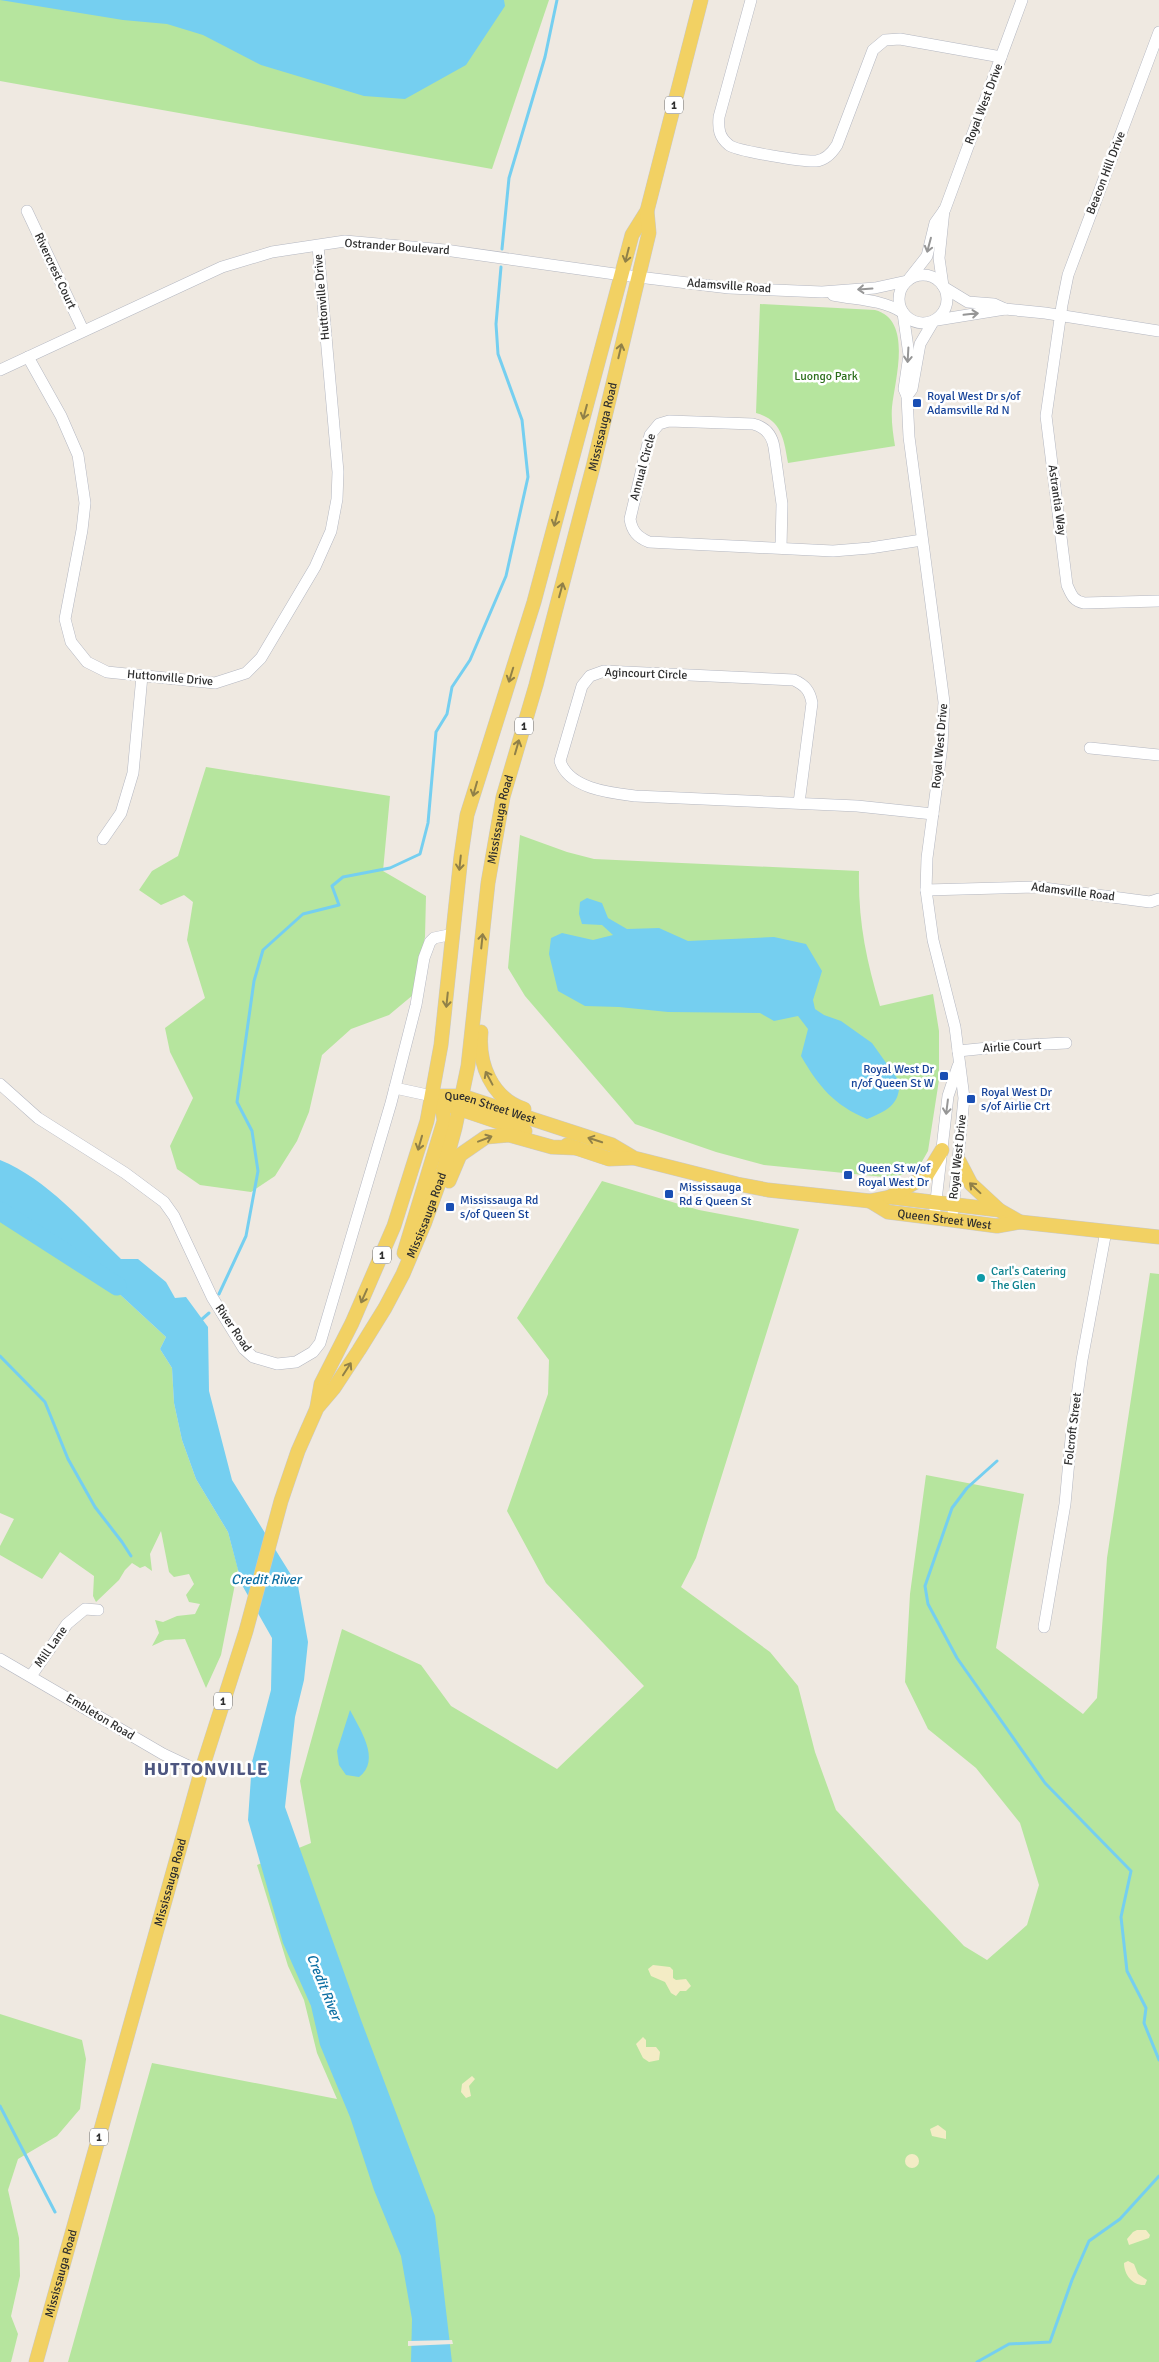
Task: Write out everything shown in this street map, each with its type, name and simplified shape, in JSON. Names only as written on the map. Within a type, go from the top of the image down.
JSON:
[{"type":"main road","name":"Mississauga Road","points":[[36,2362],[200,1772],[246,1631],[280,1501],[298,1451],[317,1408],[321,1384],[352,1323],[394,1226],[411,1177],[432,1096],[442,1045],[467,815],[534,602],[632,235],[647,211],[701,0]]},
{"type":"main road","name":"Mississauga Road","points":[[317,1408],[334,1388],[386,1308],[414,1248],[443,1172],[459,1111],[468,1066],[488,882],[503,797],[536,685],[590,476],[649,233],[647,211]]},
{"type":"main road","points":[[477,989],[484,998],[480,1050],[490,1081],[510,1102],[538,1113],[555,1127]]},
{"type":"main road","points":[[403,1274],[404,1253],[444,1121],[443,1112],[432,1096]]},
{"type":"main road","name":"Queen Street West","points":[[432,1096],[462,1096],[612,1145],[634,1158],[737,1184],[768,1190],[870,1201],[890,1197],[999,1210],[1020,1222]]},
{"type":"main road","name":"Queen Street West","points":[[432,1096],[459,1111],[609,1159],[634,1158]]},
{"type":"main road","points":[[414,1248],[429,1236],[460,1155],[477,1142],[486,1137],[501,1135],[552,1147],[576,1148]]},
{"type":"main road","points":[[890,1197],[926,1176],[942,1150]]},
{"type":"main road","points":[[959,1161],[971,1184],[999,1210]]},
{"type":"main road","name":"Queen Street West","points":[[870,1201],[888,1212],[997,1226],[1020,1222],[1159,1237]]},
{"type":"street","points":[[751,0],[719,118],[718,129],[722,138],[736,150],[815,161],[831,153],[837,145],[873,50],[884,40],[900,39],[1002,57]]},
{"type":"street","name":"Royal West Drive","points":[[908,280],[927,256],[935,223],[944,208],[1022,0]]},
{"type":"street","name":"Beacon Hill Drive","points":[[1060,315],[1073,260],[1159,32]]},
{"type":"street","name":"Royal West Drive","points":[[944,208],[939,258],[944,287]]},
{"type":"street","name":"Rivercrest Court","points":[[27,211],[83,330]]},
{"type":"street","name":"Ostrander Boulevard","points":[[0,370],[222,267],[272,252],[345,241],[445,250],[637,277]]},
{"type":"street","name":"Huttonville Drive","points":[[28,357],[61,416],[78,456],[84,504],[82,530],[65,619],[71,642],[87,662],[107,672],[216,683],[246,673],[261,658],[315,566],[331,531],[337,499],[338,472],[318,246]]},
{"type":"street","points":[[1005,309],[994,304],[968,302],[944,287],[931,276],[924,275],[908,280],[900,291],[898,299],[902,312],[913,322],[926,324],[1005,309],[1060,315],[1159,331]]},
{"type":"street","name":"Adamsville Road","points":[[637,277],[728,288],[822,292],[875,288],[908,280]]},
{"type":"street","points":[[935,321],[947,306],[948,299],[944,287]]},
{"type":"street","name":"Adamsville Road","points":[[822,292],[850,299],[874,300],[889,304],[902,312]]},
{"type":"street","name":"Royal West Drive","points":[[902,312],[908,342],[904,389],[907,396],[909,438],[944,702],[942,746],[927,858],[926,890],[933,940],[948,995],[964,1098],[952,1220]]},
{"type":"street","name":"Astrantia Way","points":[[1060,315],[1046,416],[1070,592],[1078,602],[1084,603],[1159,601]]},
{"type":"street","name":"Royal West Drive","points":[[907,396],[912,389],[920,344],[935,321]]},
{"type":"street","name":"Annual Circle","points":[[781,548],[782,504],[773,440],[765,429],[753,424],[669,421],[653,428],[630,519],[638,537],[649,542],[781,548],[853,550],[922,540]]},
{"type":"street","name":"Agincourt Circle","points":[[799,803],[812,703],[808,691],[800,683],[794,680],[604,671],[594,673],[582,686],[560,761],[565,772],[575,780],[607,792],[625,795],[857,806],[933,814]]},
{"type":"street","points":[[103,839],[121,813],[133,773],[142,676]]},
{"type":"street","points":[[1090,748],[1159,756]]},
{"type":"street","name":"Adamsville Road","points":[[926,890],[1031,886],[1150,902],[1159,899]]},
{"type":"street","name":"River Road","points":[[0,1084],[38,1118],[125,1173],[164,1202],[174,1216],[212,1297],[244,1349],[259,1360],[277,1364],[296,1362],[305,1358],[320,1342],[395,1088],[416,1005],[424,958],[430,942],[434,938],[453,934]]},
{"type":"street","name":"Airlie Court","points":[[958,1051],[1066,1043]]},
{"type":"street","name":"Royal West Drive","points":[[934,1218],[948,1096],[958,1065]]},
{"type":"street","points":[[395,1088],[432,1096]]},
{"type":"street","name":"Folcroft Street","points":[[1044,1627],[1065,1504],[1071,1439],[1082,1360],[1106,1231]]},
{"type":"street","name":"Mill Lane","points":[[31,1676],[67,1624],[85,1609],[98,1610]]},
{"type":"street","name":"Embleton Road","points":[[0,1659],[164,1754],[200,1772]]},
{"type":"green space","points":[[0,0],[549,0],[492,169],[0,81]]},
{"type":"green space","name":"Luongo Park","points":[[760,304],[875,310],[887,316],[894,325],[898,338],[899,352],[892,407],[895,446],[788,463],[780,432],[765,416],[756,413]]},
{"type":"green space","points":[[206,767],[390,796],[383,871],[426,896],[425,937],[413,995],[389,1015],[351,1029],[322,1055],[309,1112],[297,1141],[275,1176],[251,1192],[200,1185],[177,1169],[170,1146],[193,1098],[170,1052],[165,1028],[205,998],[187,940],[193,902],[184,895],[161,905],[139,890],[152,871],[178,856]]},
{"type":"green space","points":[[520,835],[567,852],[594,859],[859,871],[860,907],[864,940],[880,1006],[933,994],[939,1031],[939,1080],[928,1151],[920,1165],[913,1172],[884,1177],[764,1165],[716,1152],[635,1124],[525,996],[508,968]]},
{"type":"green space","points":[[602,1181],[699,1210],[799,1229],[696,1558],[681,1587],[770,1652],[798,1686],[815,1752],[836,1810],[964,1946],[987,1960],[1027,1925],[1039,1885],[1020,1823],[976,1768],[928,1729],[905,1682],[910,1594],[926,1475],[1024,1494],[996,1648],[1083,1714],[1097,1698],[1107,1558],[1150,1273],[1159,1274],[1159,2362],[68,2362],[152,2063],[337,2099],[317,2053],[304,2000],[288,1966],[257,1865],[311,1843],[300,1781],[342,1629],[421,1665],[451,1706],[557,1769],[644,1686],[546,1583],[507,1511],[548,1394],[549,1360],[517,1318]]},
{"type":"green space","points":[[0,1211],[38,1242],[74,1252],[166,1337],[160,1349],[172,1368],[174,1403],[182,1440],[196,1479],[228,1532],[238,1569],[221,1655],[206,1688],[185,1639],[165,1640],[152,1646],[159,1633],[155,1620],[163,1622],[177,1616],[195,1614],[200,1604],[189,1602],[186,1595],[194,1584],[189,1574],[174,1577],[169,1572],[161,1531],[150,1554],[152,1571],[145,1566],[140,1568],[132,1563],[119,1580],[96,1602],[93,1596],[94,1576],[60,1552],[42,1579],[0,1555],[0,1546],[14,1519],[0,1513]]},
{"type":"green space","points":[[0,2014],[82,2040],[86,2059],[80,2109],[57,2136],[18,2159],[8,2190],[19,2238],[20,2276],[11,2316],[18,2334],[11,2362],[0,2362]]},
{"type":"sand","points":[[653,1965],[670,1967],[673,1970],[673,1978],[676,1980],[686,1979],[691,1986],[686,1991],[680,1991],[676,1996],[671,1993],[665,1982],[651,1976],[648,1969]]},
{"type":"sand","points":[[643,2037],[646,2040],[646,2047],[656,2047],[660,2052],[659,2060],[649,2062],[643,2058],[636,2044]]},
{"type":"sand","points":[[472,2076],[475,2079],[469,2086],[471,2096],[466,2098],[461,2092],[462,2084]]},
{"type":"sand","points":[[938,2125],[946,2131],[946,2139],[932,2136],[930,2129]]},
{"type":"sand","points":[[912,2154],[917,2156],[919,2161],[917,2166],[912,2168],[907,2166],[905,2161],[907,2156]]},
{"type":"sand","points":[[1137,2230],[1146,2230],[1150,2235],[1149,2238],[1129,2245],[1127,2239]]},
{"type":"sand","points":[[1128,2261],[1134,2264],[1138,2274],[1147,2280],[1145,2285],[1133,2282],[1127,2275],[1124,2263]]},
{"type":"water","points":[[0,0],[504,0],[505,6],[466,65],[405,99],[364,96],[261,65],[203,35],[167,24],[123,20]]},
{"type":"water","points":[[587,898],[602,903],[608,918],[627,929],[659,928],[688,941],[774,937],[806,944],[822,971],[813,1000],[815,1009],[824,1015],[841,1021],[872,1043],[899,1081],[898,1096],[895,1101],[886,1110],[867,1119],[845,1108],[828,1094],[814,1077],[801,1056],[808,1029],[798,1016],[774,1021],[760,1013],[668,1012],[585,1006],[558,991],[549,954],[551,938],[562,933],[593,940],[613,935],[602,925],[582,924],[579,914],[580,902]]},
{"type":"water","name":"Credit River","points":[[0,1160],[17,1168],[49,1190],[121,1259],[138,1259],[166,1282],[175,1298],[186,1297],[208,1327],[209,1391],[232,1480],[298,1586],[308,1642],[304,1680],[295,1717],[285,1807],[361,2020],[435,2216],[452,2362],[411,2362],[412,2319],[401,2256],[374,2190],[350,2117],[320,2045],[311,2006],[283,1943],[248,1820],[252,1762],[271,1690],[272,1638],[242,1585],[228,1532],[196,1479],[182,1440],[174,1403],[172,1368],[160,1349],[166,1337],[74,1252],[38,1242],[0,1211]]},
{"type":"water","points":[[350,1710],[363,1735],[369,1753],[369,1762],[366,1770],[359,1777],[346,1775],[339,1765],[337,1751]]},
{"type":"pier","points":[[452,2340],[453,2344],[408,2346],[408,2341]]},
{"type":"waterway","points":[[502,249],[509,178],[545,57],[557,0]]},
{"type":"waterway","points":[[219,1294],[246,1236],[258,1171],[252,1131],[237,1102],[254,981],[263,950],[303,914],[339,905],[332,886],[343,877],[390,868],[420,854],[428,823],[436,732],[447,714],[452,687],[470,660],[506,576],[528,477],[522,420],[498,354],[496,324],[501,267]]},
{"type":"waterway","name":"Credit River","points":[[0,1211],[117,1286]]},
{"type":"waterway","points":[[201,1320],[209,1313]]},
{"type":"waterway","points":[[0,1356],[45,1402],[68,1459],[95,1507],[131,1556]]},
{"type":"waterway","points":[[997,1461],[967,1488],[952,1508],[925,1586],[928,1604],[957,1658],[1045,1783],[1131,1871],[1121,1917],[1127,1971],[1146,2008],[1144,2023],[1159,2060]]},
{"type":"waterway","points":[[0,2106],[55,2212]]},
{"type":"waterway","points":[[977,2362],[1009,2344],[1050,2342],[1072,2280],[1089,2241],[1120,2219],[1159,2176]]},
{"type":"place","name":"Royal West Dr s/of Adamsville Rd N","points":[[917,403]]},
{"type":"place","name":"Royal West Dr n/of Queen St W","points":[[944,1076]]},
{"type":"place","name":"Royal West Dr s/of Airlie Crt","points":[[971,1099]]},
{"type":"place","name":"Queen St w/of Royal West Dr","points":[[848,1175]]},
{"type":"place","name":"Mississauga Rd & Queen St","points":[[669,1194]]},
{"type":"place","name":"Mississauga Rd s/of Queen St","points":[[450,1207]]},
{"type":"place","name":"Carl's Catering The Glen","points":[[981,1278]]},
{"type":"district","name":"HUTTONVILLE","points":[[206,1769]]}]
